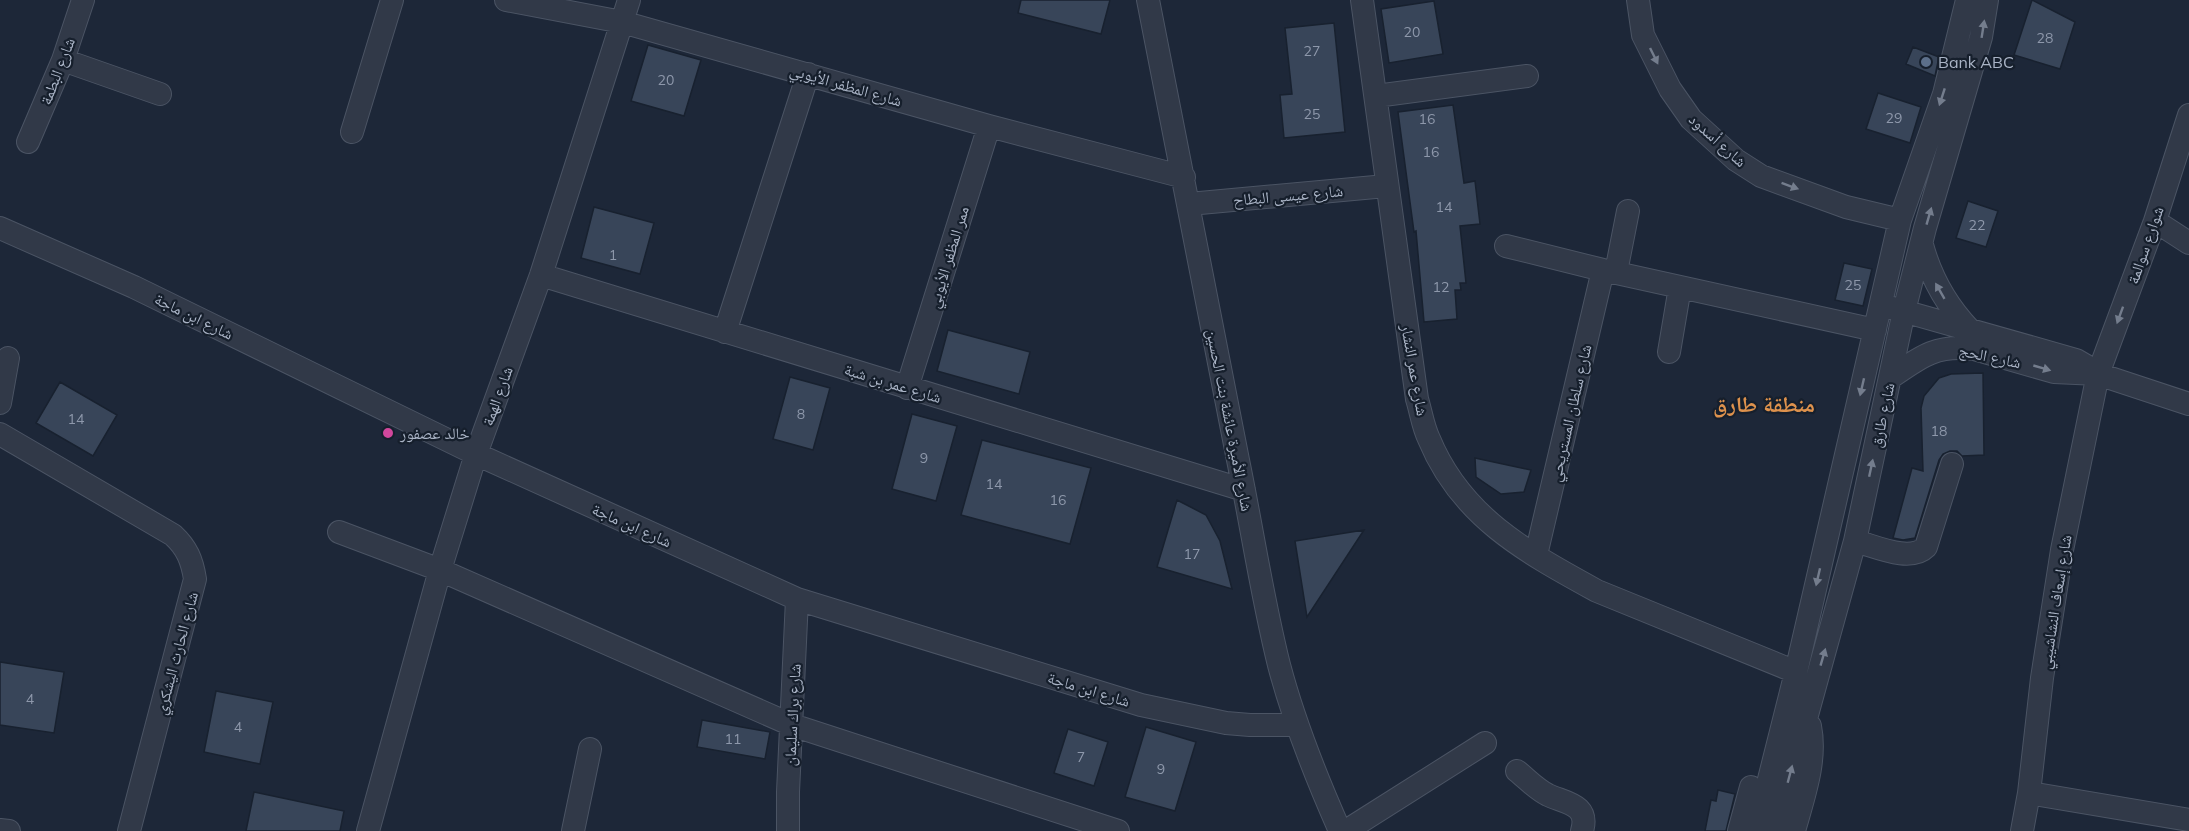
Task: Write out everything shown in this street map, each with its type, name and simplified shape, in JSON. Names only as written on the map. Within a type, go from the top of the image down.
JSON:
[{"type":"street","name":"شارع البطمة","points":[[28,142],[63,60],[83,0]]},
{"type":"street","points":[[352,132],[392,0]]},
{"type":"street","name":"شارع المظفر الأيوبي","points":[[506,0],[622,22],[989,126],[1184,177]]},
{"type":"street","name":"شارع الهمة","points":[[368,831],[440,570],[477,454],[541,275],[630,0]]},
{"type":"street","name":"شارع الأميرة عائشة بنت الحسين","points":[[1148,0],[1266,608],[1297,724],[1317,779],[1340,831]]},
{"type":"street","name":"شارع عمر النشار","points":[[1362,0],[1417,399],[1428,438],[1446,474],[1471,507],[1502,534],[1597,591],[1796,672]]},
{"type":"street","name":"شارع أسدود","points":[[1638,0],[1643,35],[1670,89],[1691,119],[1736,160],[1761,176],[1846,207],[1900,220]]},
{"type":"street","name":"شارع طارق","points":[[1756,831],[1796,672],[1900,220],[1944,94],[1967,0]]},
{"type":"street","name":"شارع طارق","points":[[1775,831],[1855,541],[1904,311],[1981,38],[1987,0]]},
{"type":"street","points":[[63,60],[160,94]]},
{"type":"street","points":[[725,332],[808,74]]},
{"type":"street","points":[[1376,96],[1527,76]]},
{"type":"street","name":"شوارع سوالمة","points":[[2098,374],[2155,221],[2189,115]]},
{"type":"street","name":"ممر المظفر الأيوبي","points":[[908,388],[989,126]]},
{"type":"street","name":"شارع عيسى البطاح","points":[[1189,204],[1386,186]]},
{"type":"street","name":"شارع سلطان المستريحي","points":[[1536,555],[1610,271],[1628,211]]},
{"type":"street","points":[[2155,221],[2189,243]]},
{"type":"street","name":"شارع ابن ماجة","points":[[0,228],[134,287],[477,454],[797,599],[1141,705],[1226,723],[1261,726],[1297,724]]},
{"type":"street","points":[[1922,245],[1932,276],[1940,291],[1971,330]]},
{"type":"street","points":[[1506,246],[1875,330]]},
{"type":"street","name":"شارع عمر بن شبة","points":[[541,275],[1244,490]]},
{"type":"street","points":[[1669,352],[1680,287]]},
{"type":"street","name":"شارع الحج","points":[[1881,304],[2076,360],[2098,374]]},
{"type":"street","name":"شارع الحج","points":[[1890,378],[1925,354],[1962,347],[2054,372],[2098,374],[2189,404]]},
{"type":"street","points":[[0,404],[8,358]]},
{"type":"street","name":"شارع إسعاف النشاشيبي","points":[[2022,831],[2062,550],[2098,374]]},
{"type":"street","name":"شارع الحارث اليشكري","points":[[0,434],[173,535],[184,545],[192,560],[195,579],[129,831]]},
{"type":"street","points":[[1855,541],[1904,554],[1922,552],[1926,547],[1952,464]]},
{"type":"street","points":[[339,532],[440,570],[792,725],[1118,831]]},
{"type":"street","name":"شارع براك سليمان","points":[[788,831],[797,599]]},
{"type":"street","points":[[1794,831],[1811,761],[1812,737],[1807,713]]},
{"type":"street","points":[[1739,831],[1763,750],[1772,732],[1785,716]]},
{"type":"street","points":[[1346,831],[1485,743]]},
{"type":"street","points":[[573,831],[590,749]]},
{"type":"street","points":[[1517,771],[1539,790],[1576,806],[1582,815],[1584,824],[1582,831]]},
{"type":"street","points":[[2029,793],[2189,820]]},
{"type":"street","points":[[0,830],[9,831]]},
{"type":"building","points":[[1021,0],[1110,0],[1101,34],[1018,13]]},
{"type":"building","points":[[2032,0],[2075,22],[2060,69],[2014,55]]},
{"type":"building","points":[[1434,1],[1443,54],[1389,63],[1381,9]]},
{"type":"building","points":[[1334,23],[1345,132],[1284,138],[1280,95],[1292,94],[1285,28]]},
{"type":"building","points":[[648,45],[701,60],[684,116],[631,101]]},
{"type":"building","name":"Bank ABC","points":[[1913,47],[1939,57],[1935,76],[1906,64]]},
{"type":"building","points":[[1878,93],[1921,107],[1910,143],[1866,129]]},
{"type":"building","points":[[1453,105],[1464,183],[1475,181],[1480,224],[1460,226],[1466,283],[1460,283],[1461,290],[1455,290],[1457,319],[1424,322],[1416,231],[1414,232],[1398,112]]},
{"type":"building","points":[[1968,201],[1998,211],[1986,247],[1956,238]]},
{"type":"building","points":[[594,207],[654,223],[640,274],[581,258]]},
{"type":"building","points":[[1844,263],[1872,269],[1863,306],[1835,300]]},
{"type":"building","points":[[948,330],[1030,352],[1019,394],[937,371]]},
{"type":"building","points":[[1983,373],[1984,455],[1962,456],[1957,451],[1943,454],[1939,460],[1915,538],[1903,540],[1893,538],[1912,468],[1923,471],[1921,408],[1924,396],[1939,378],[1951,374]]},
{"type":"building","points":[[790,377],[830,388],[813,450],[773,439]]},
{"type":"building","points":[[60,382],[117,415],[93,456],[36,423]]},
{"type":"building","points":[[912,414],[957,426],[936,501],[892,489]]},
{"type":"building","points":[[982,440],[1091,468],[1070,544],[961,515]]},
{"type":"building","points":[[1475,458],[1531,470],[1524,492],[1501,494],[1476,477]]},
{"type":"building","points":[[1177,500],[1206,515],[1220,541],[1232,589],[1157,567]]},
{"type":"building","points":[[1364,530],[1307,617],[1295,541]]},
{"type":"building","points":[[0,662],[64,672],[54,733],[0,725]]},
{"type":"building","points":[[216,691],[273,702],[260,764],[204,752]]},
{"type":"building","points":[[702,720],[770,732],[765,759],[697,747]]},
{"type":"building","points":[[1146,727],[1196,742],[1175,811],[1125,797]]},
{"type":"building","points":[[1068,729],[1108,742],[1094,786],[1054,773]]},
{"type":"building","points":[[1718,790],[1735,794],[1726,831],[1705,831],[1711,800],[1716,801]]},
{"type":"building","points":[[254,792],[344,811],[340,831],[246,831]]},
{"type":"place","name":"Bank ABC","points":[[1926,62]]},
{"type":"place","name":"خالد عصفور","points":[[388,433]]},
{"type":"district","name":"منطقة طارق","points":[[1764,404]]}]
